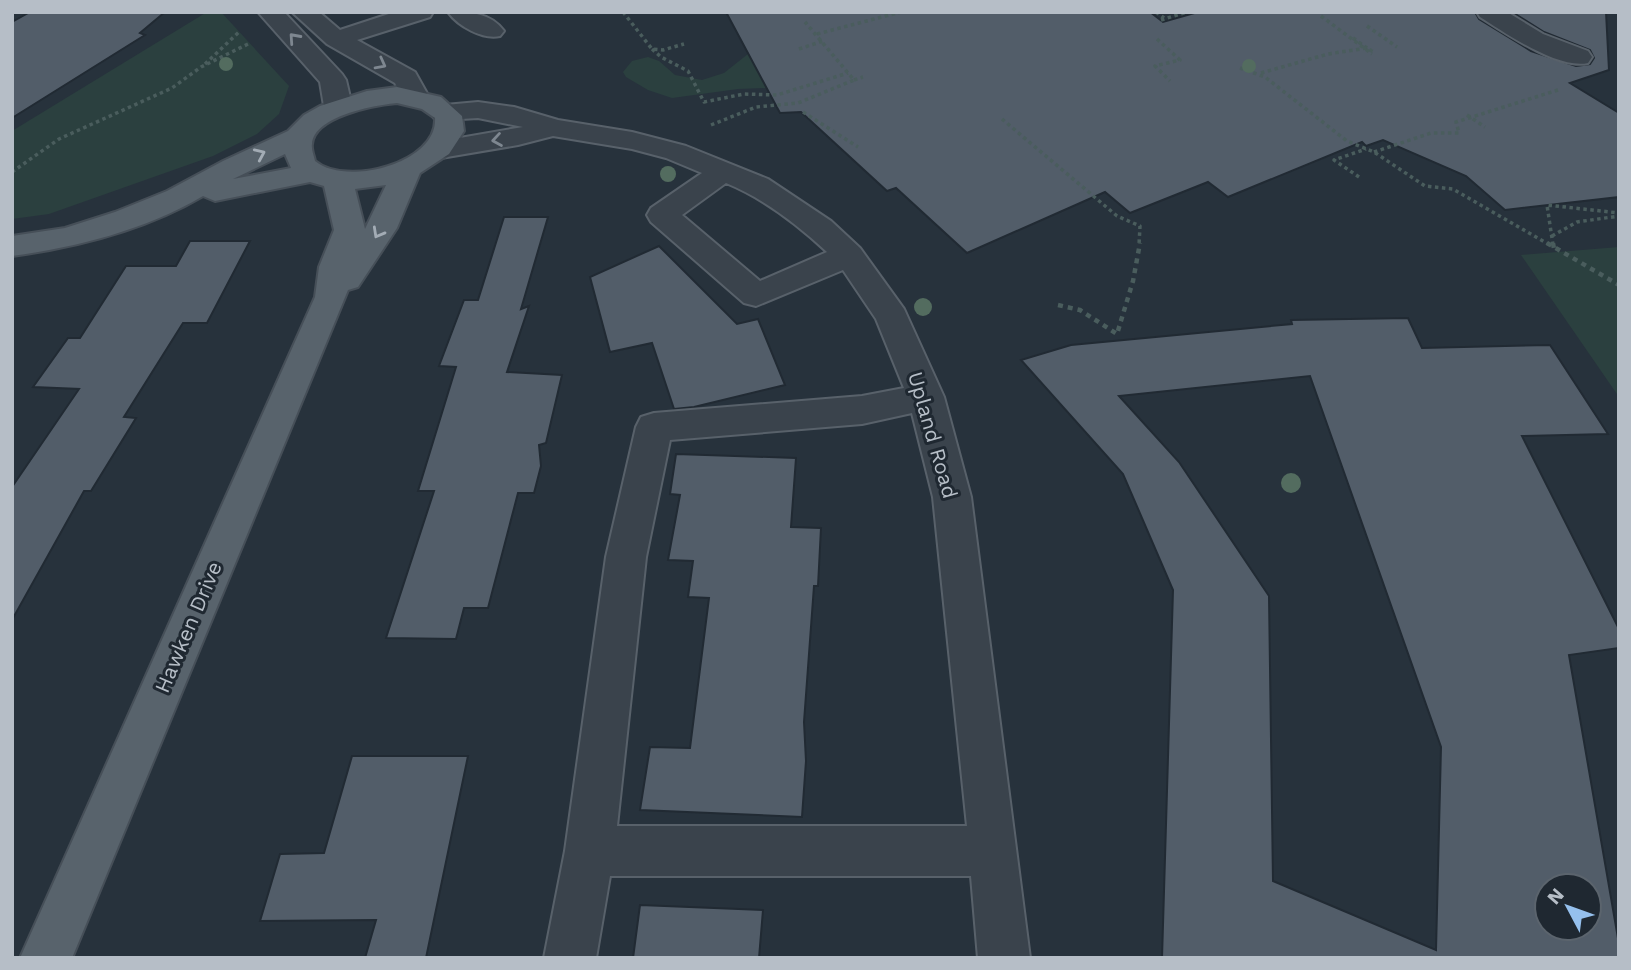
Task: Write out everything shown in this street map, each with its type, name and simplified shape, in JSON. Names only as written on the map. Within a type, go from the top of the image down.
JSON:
[{"type":"main road","points":[[15,246],[68,238],[178,198],[233,167],[301,136],[309,125],[338,106],[377,96],[415,97],[444,111],[450,123],[449,136],[440,149],[426,161],[384,178],[326,177],[178,198]]},
{"type":"main road","name":"Hawken Drive","points":[[46,958],[331,297],[335,267],[350,230],[326,177],[301,163],[297,150],[301,136]]},
{"type":"main road","name":"Hawken Drive","points":[[331,297],[365,257],[393,207],[406,171]]},
{"type":"street","points":[[270,12],[333,80],[338,106]]},
{"type":"street","points":[[304,12],[335,39],[406,78],[415,97]]},
{"type":"street","points":[[335,39],[421,12]]},
{"type":"street","points":[[460,12],[491,31]]},
{"type":"street","points":[[1489,12],[1534,39],[1579,57]]},
{"type":"street","name":"Upland Road","points":[[444,111],[478,110],[514,115],[553,128],[632,141],[676,152],[757,185],[820,228],[849,256],[892,317],[926,397],[952,496],[1004,958]]},
{"type":"street","name":"Upland Road","points":[[440,149],[518,137],[553,128]]},
{"type":"street","points":[[724,171],[662,215],[756,295],[849,256]]},
{"type":"street","points":[[570,958],[590,851],[625,557],[654,427],[862,411],[926,397]]},
{"type":"street","points":[[590,851],[994,851]]},
{"type":"path","points":[[632,12],[624,14],[661,57],[688,71],[704,102],[744,93],[777,95],[848,73]]},
{"type":"path","points":[[817,34],[901,12]]},
{"type":"path","points":[[1156,12],[1163,19],[1186,12]]},
{"type":"path","points":[[1321,16],[1374,54],[1353,38]]},
{"type":"path","points":[[805,22],[854,80]]},
{"type":"path","points":[[1367,26],[1397,47]]},
{"type":"path","points":[[12,172],[59,139],[172,88],[201,67],[243,28]]},
{"type":"path","points":[[201,67],[259,39]]},
{"type":"path","points":[[1157,39],[1180,60],[1155,65],[1170,81]]},
{"type":"path","points":[[799,49],[823,41]]},
{"type":"path","points":[[652,48],[663,50],[684,44]]},
{"type":"path","points":[[1240,68],[1252,74],[1260,74],[1328,54],[1367,48]]},
{"type":"path","points":[[1260,74],[1347,141],[1374,152],[1425,186],[1453,189],[1619,285]]},
{"type":"path","points":[[710,125],[755,107],[798,103],[863,77]]},
{"type":"path","points":[[1374,152],[1431,133],[1459,133],[1456,122],[1569,86]]},
{"type":"path","points":[[803,112],[858,148]]},
{"type":"path","points":[[1467,115],[1485,127]]},
{"type":"path","points":[[1002,119],[1117,216],[1140,226],[1141,238],[1133,281],[1117,334],[1080,310],[1058,305]]},
{"type":"path","points":[[1359,177],[1334,160],[1366,149]]},
{"type":"path","points":[[1554,249],[1547,205],[1619,214]]},
{"type":"path","points":[[1552,236],[1577,222],[1619,214]]},
{"type":"green space","points":[[207,12],[221,12],[289,86],[279,114],[257,134],[213,156],[49,214],[12,219],[12,131]]},
{"type":"green space","points":[[794,45],[795,87],[738,89],[672,98],[648,90],[626,77],[623,72],[632,61],[648,57],[659,61],[675,75],[702,80],[724,73],[748,54]]},
{"type":"green space","points":[[1619,247],[1619,397],[1521,255]]},
{"type":"building","points":[[30,12],[165,12],[140,33],[145,35],[12,118],[12,22]]},
{"type":"building","points":[[726,12],[1150,12],[1163,22],[1198,12],[1475,12],[1479,19],[1531,51],[1576,66],[1590,64],[1594,58],[1590,50],[1544,32],[1512,12],[1606,12],[1609,70],[1570,83],[1619,113],[1619,197],[1505,210],[1466,176],[1383,140],[1366,146],[1362,142],[1228,197],[1208,182],[1130,213],[1105,192],[967,253],[896,188],[887,191],[801,112],[780,113]]},
{"type":"building","points":[[504,217],[548,217],[521,309],[529,306],[507,372],[562,375],[546,443],[539,445],[541,466],[534,493],[518,493],[488,608],[464,608],[456,639],[386,638],[434,491],[418,491],[456,367],[439,366],[464,300],[478,300]]},
{"type":"building","points":[[190,241],[250,241],[207,323],[183,323],[124,417],[136,418],[91,491],[84,491],[12,620],[12,487],[79,389],[33,387],[68,338],[80,338],[126,266],[176,266]]},
{"type":"building","points":[[659,246],[737,324],[758,319],[785,385],[694,407],[674,409],[652,343],[610,352],[590,277]]},
{"type":"building","points":[[1408,318],[1422,348],[1550,345],[1608,434],[1522,436],[1619,629],[1619,648],[1569,655],[1619,944],[1619,958],[1162,958],[1173,590],[1123,474],[1021,360],[1071,345],[1292,324],[1291,320]],"holes":[[[1310,376],[1441,747],[1436,950],[1273,881],[1269,596],[1179,462],[1119,396]]]},
{"type":"building","points":[[676,454],[796,458],[791,527],[821,528],[804,722],[806,761],[802,817],[640,810],[650,747],[690,748],[709,598],[688,597],[693,561],[668,560],[680,495],[670,494]]},
{"type":"building","points":[[352,756],[468,756],[426,958],[365,958],[376,920],[260,921],[280,854],[324,853]]},
{"type":"building","points":[[640,905],[763,910],[759,958],[633,958]]}]
